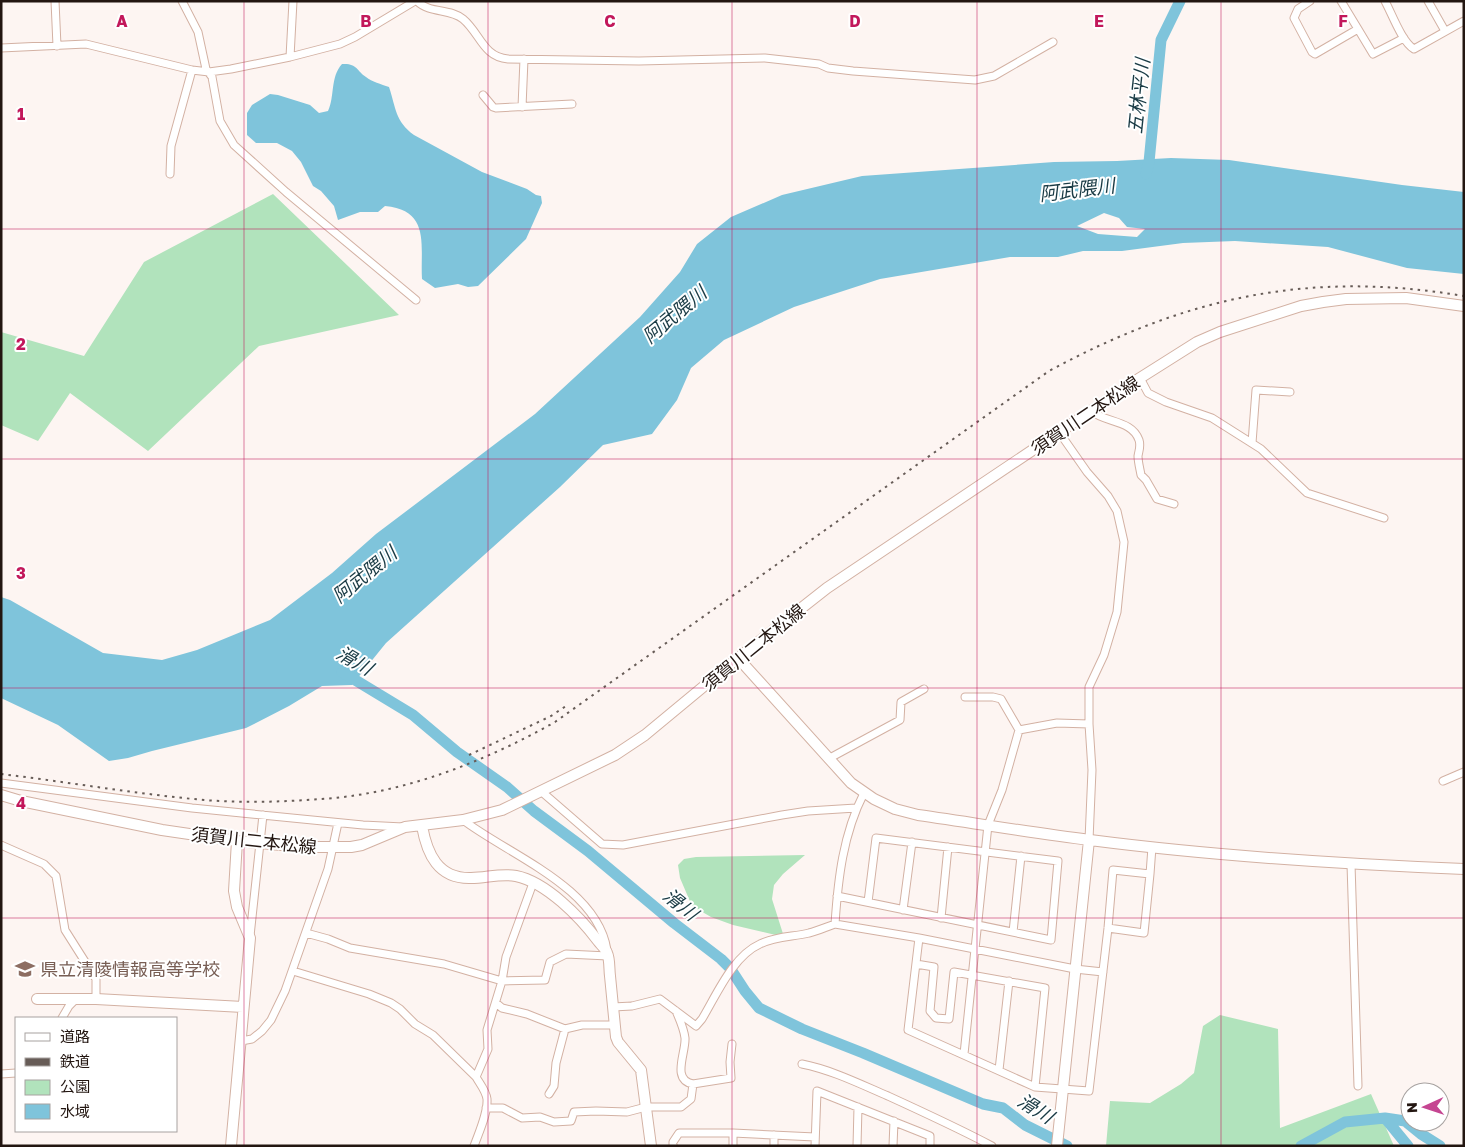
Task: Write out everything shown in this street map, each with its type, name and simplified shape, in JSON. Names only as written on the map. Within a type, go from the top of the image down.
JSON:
[{"type":"street","points":[[55,1],[57,46]]},
{"type":"street","points":[[182,1],[196,28],[205,64],[212,77],[220,121],[234,144],[286,192],[416,300]]},
{"type":"street","points":[[290,57],[293,1]]},
{"type":"street","points":[[1,48],[93,45],[192,70],[209,72],[290,57],[347,41],[416,1],[425,8],[463,19],[487,50],[496,56],[508,59],[639,62],[766,58],[819,64],[828,68],[853,71],[975,80],[994,76],[1053,42]]},
{"type":"street","points":[[1310,1],[1298,9],[1294,18],[1312,52],[1315,54],[1358,29]]},
{"type":"street","points":[[1341,1],[1373,54],[1404,38]]},
{"type":"street","points":[[1385,1],[1404,38],[1414,49],[1464,21]]},
{"type":"street","points":[[1428,1],[1445,31]]},
{"type":"street","points":[[522,106],[524,59]]},
{"type":"street","points":[[170,174],[171,146],[192,70]]},
{"type":"street","points":[[483,95],[496,108],[572,104]]},
{"type":"street","name":"須賀川二本松線","points":[[1,795],[21,801],[162,830],[294,847],[362,845],[405,827],[464,820],[510,808],[615,755],[646,735],[738,658],[827,588],[1140,378],[1197,342],[1220,332],[1300,306],[1381,298],[1415,299],[1464,306]]},
{"type":"street","points":[[1140,378],[1148,393],[1166,402],[1212,418],[1261,449],[1307,493],[1384,518]]},
{"type":"street","points":[[1252,443],[1256,390],[1290,392]]},
{"type":"street","points":[[1091,411],[1098,417],[1128,425],[1139,439],[1138,457],[1141,476],[1146,480],[1157,499],[1174,504]]},
{"type":"street","points":[[1057,1146],[1089,840],[1092,770],[1089,688],[1104,655],[1117,612],[1124,542],[1117,511],[1108,496],[1087,472],[1059,432]]},
{"type":"street","points":[[738,658],[851,783],[864,793],[895,810],[918,816],[1152,847],[1351,864],[1464,869]]},
{"type":"street","points":[[828,759],[900,720],[901,702],[924,689]]},
{"type":"street","points":[[964,1054],[988,825],[1002,790],[1019,730],[1001,700],[993,697],[965,697]]},
{"type":"street","points":[[1019,730],[1058,723],[1089,724]]},
{"type":"street","points":[[1443,781],[1464,772]]},
{"type":"street","points":[[1,783],[166,805],[338,823],[405,827]]},
{"type":"street","points":[[540,793],[602,844],[609,846],[808,811],[856,808]]},
{"type":"street","points":[[835,924],[837,896],[846,839],[856,808],[864,793]]},
{"type":"street","points":[[231,1146],[263,815]]},
{"type":"street","points":[[464,820],[495,841],[534,863],[577,898],[586,907],[605,937],[618,1042],[641,1070],[651,1146]]},
{"type":"street","points":[[241,1041],[252,1039],[262,1031],[270,1020],[293,972],[328,869],[338,823]]},
{"type":"street","points":[[422,826],[428,853],[445,872],[455,876],[471,878],[492,875],[519,876],[534,883],[556,897],[569,909],[589,929],[608,955]]},
{"type":"street","points":[[837,896],[1051,940],[1058,861],[876,838],[868,902]]},
{"type":"street","points":[[237,841],[234,891],[237,907],[250,938]]},
{"type":"street","points":[[903,910],[912,842]]},
{"type":"street","points":[[1,845],[44,864],[56,876],[65,930],[96,979],[96,999]]},
{"type":"street","points":[[942,918],[948,847]]},
{"type":"street","points":[[1108,928],[1144,933],[1152,847]]},
{"type":"street","points":[[1013,932],[1021,856]]},
{"type":"street","points":[[1351,864],[1358,1086]]},
{"type":"street","points":[[919,938],[908,1030],[1035,1087],[1089,1091],[1113,870],[1150,874]]},
{"type":"street","points":[[476,1078],[488,1048],[487,1030],[502,981],[506,957],[534,883]]},
{"type":"street","points":[[613,1007],[632,1006],[660,999],[696,1026],[734,966],[748,952],[760,944],[777,938],[811,933],[835,924],[919,938],[1075,969],[1103,972]]},
{"type":"street","points":[[306,933],[350,948],[444,964],[502,981],[545,980],[550,962],[566,954],[608,955]]},
{"type":"street","points":[[916,964],[934,967],[930,1011],[936,1018],[949,1019],[954,972],[1045,988],[1035,1087]]},
{"type":"street","points":[[293,972],[369,994],[390,1003],[400,1009],[415,1024],[433,1035],[476,1078],[483,1088],[487,1099],[486,1108],[474,1146]]},
{"type":"street","points":[[999,1070],[1009,981]]},
{"type":"street","points":[[37,999],[96,999],[243,1007]]},
{"type":"street","points":[[63,1017],[76,999]]},
{"type":"street","points":[[496,1003],[502,1008],[528,1014],[565,1029],[582,1025],[615,1025]]},
{"type":"street","points":[[675,1010],[684,1030],[685,1041],[681,1066],[682,1078],[686,1082],[694,1084],[731,1078],[732,1044]]},
{"type":"street","points":[[549,1094],[554,1086],[556,1063],[565,1029]]},
{"type":"street","points":[[802,1064],[824,1069],[860,1084],[968,1133],[992,1146]]},
{"type":"street","points":[[1,1074],[15,1073]]},
{"type":"street","points":[[486,1108],[503,1108],[522,1118],[540,1117],[554,1122],[571,1121],[574,1112],[627,1112],[646,1107],[681,1107],[691,1099],[694,1084]]},
{"type":"street","points":[[815,1146],[817,1090],[930,1136],[930,1146]]},
{"type":"street","points":[[857,1146],[858,1107]]},
{"type":"street","points":[[894,1121],[894,1146]]},
{"type":"street","points":[[673,1146],[673,1142],[679,1133],[733,1133],[815,1137]]},
{"type":"street","points":[[733,1133],[733,1146]]},
{"type":"street","points":[[774,1135],[774,1146]]},
{"type":"green space","points":[[273,194],[399,315],[259,346],[148,451],[70,393],[38,441],[1,425],[1,332],[84,356],[144,262]]},
{"type":"green space","points":[[805,855],[783,874],[774,885],[772,899],[784,937],[733,925],[711,917],[692,906],[680,878],[678,865],[684,859],[696,857]]},
{"type":"green space","points":[[1220,1015],[1278,1029],[1280,1128],[1371,1094],[1394,1146],[1106,1146],[1110,1101],[1150,1103],[1181,1084],[1194,1073],[1203,1026]]},
{"type":"water","points":[[342,64],[354,66],[368,79],[389,87],[395,108],[403,125],[414,135],[482,172],[541,196],[542,203],[526,239],[478,286],[468,287],[458,284],[435,288],[422,279],[422,242],[416,222],[410,214],[400,209],[385,206],[378,212],[360,212],[338,220],[334,206],[321,191],[313,186],[301,162],[292,151],[277,143],[256,143],[247,135],[247,113],[252,105],[270,94],[310,105],[319,113],[328,111],[334,81]]},
{"type":"water","name":"阿武隈川","points":[[1171,158],[1229,160],[1464,192],[1464,274],[1407,268],[1328,247],[1235,241],[1183,243],[1122,251],[1083,251],[1058,257],[1010,257],[880,279],[794,307],[724,340],[691,368],[677,400],[652,434],[603,445],[560,487],[386,643],[352,685],[322,686],[289,706],[246,728],[128,758],[109,761],[58,725],[1,698],[1,597],[10,600],[103,653],[162,660],[197,650],[270,620],[332,573],[376,534],[535,414],[640,317],[680,272],[697,244],[731,217],[782,195],[862,176],[1054,162]],"holes":[[[1104,213],[1119,218],[1127,227],[1145,229],[1137,237],[1098,234],[1077,226]]]},
{"type":"waterway","name":"五林平川","points":[[1146,174],[1149,162],[1161,40],[1180,1]]},
{"type":"waterway","name":"滑川","points":[[342,672],[413,715],[457,752],[507,787],[534,811],[588,851],[674,923],[721,959],[730,968],[759,1008],[802,1029],[983,1104],[1003,1108],[1025,1125],[1067,1146]]},
{"type":"waterway","name":"滑川","points":[[1385,1118],[1408,1146]]},
{"type":"waterway","name":"滑川","points":[[1301,1146],[1345,1122],[1385,1118],[1405,1121],[1440,1146]]},
{"type":"railway","points":[[1,774],[179,797],[247,802],[352,796],[412,783],[442,774],[500,750],[555,722],[1049,371],[1100,345],[1150,324],[1200,308],[1250,296],[1301,289],[1353,286],[1407,289],[1464,296]]},
{"type":"railway","points":[[469,755],[551,716],[569,704]]},
{"type":"place","name":"県立清陵情報高等学校","points":[[25,969]]}]
